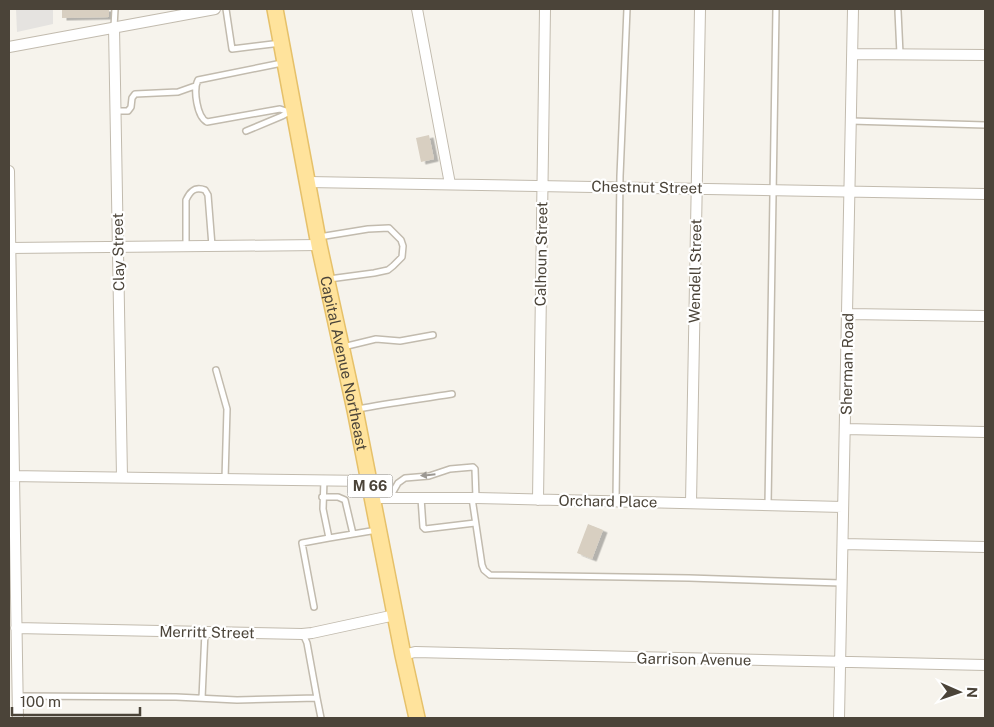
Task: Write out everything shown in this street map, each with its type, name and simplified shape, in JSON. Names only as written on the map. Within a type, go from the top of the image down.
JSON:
[{"type":"main road","name":"Capital Avenue Northeast","points":[[275,9],[292,111],[308,182],[340,347],[355,410],[403,655],[418,718]]},
{"type":"street","points":[[9,47],[215,9]]},
{"type":"street","points":[[416,9],[450,184]]},
{"type":"street","name":"Calhoun Street","points":[[538,500],[545,9]]},
{"type":"street","name":"Wendell Street","points":[[691,503],[700,9]]},
{"type":"street","name":"Sherman Road","points":[[839,718],[854,9]]},
{"type":"street","name":"Clay Street","points":[[114,27],[122,477]]},
{"type":"street","points":[[852,54],[985,56]]},
{"type":"street","points":[[9,171],[11,476],[18,718]]},
{"type":"street","name":"Chestnut Street","points":[[308,182],[850,190],[985,194]]},
{"type":"street","points":[[10,248],[212,246],[319,241]]},
{"type":"street","points":[[848,314],[985,316]]},
{"type":"street","points":[[845,429],[985,432]]},
{"type":"street","points":[[11,476],[369,481]]},
{"type":"street","name":"Orchard Place","points":[[372,498],[474,498],[843,507]]},
{"type":"street","points":[[842,544],[985,547]]},
{"type":"street","name":"Merritt Street","points":[[16,628],[303,634],[395,615]]},
{"type":"street","name":"Garrison Avenue","points":[[403,655],[415,652],[985,665]]},
{"type":"lane","points":[[114,27],[115,9]]},
{"type":"lane","points":[[226,9],[232,49],[281,43]]},
{"type":"lane","points":[[616,502],[620,187],[627,9]]},
{"type":"lane","points":[[768,505],[776,9]]},
{"type":"lane","points":[[898,10],[900,55]]},
{"type":"lane","points":[[285,63],[198,80],[195,86],[200,114],[203,120],[207,122],[280,109],[292,111]]},
{"type":"lane","points":[[116,111],[128,111],[131,107],[132,98],[136,94],[178,92],[195,86]]},
{"type":"lane","points":[[246,131],[292,111]]},
{"type":"lane","points":[[851,121],[985,124]]},
{"type":"lane","points":[[186,246],[186,200],[189,193],[194,189],[201,188],[208,195],[212,246]]},
{"type":"lane","points":[[319,241],[368,228],[389,228],[401,240],[403,246],[402,256],[388,270],[326,279]]},
{"type":"lane","points":[[340,347],[376,340],[400,340],[433,335]]},
{"type":"lane","points":[[216,370],[227,409],[226,479]]},
{"type":"lane","points":[[355,410],[452,394]]},
{"type":"lane","points":[[390,497],[398,483],[405,478],[435,475],[450,470],[475,468],[475,523],[482,565],[484,570],[490,575],[841,583]]},
{"type":"lane","points":[[324,480],[323,510],[329,538]]},
{"type":"lane","points":[[322,497],[338,497],[345,500],[353,534]]},
{"type":"lane","points":[[421,497],[423,527],[425,529],[475,523]]},
{"type":"lane","points":[[314,606],[302,543],[379,530]]},
{"type":"lane","points":[[202,698],[205,632]]},
{"type":"lane","points":[[303,634],[307,644],[321,718]]},
{"type":"lane","points":[[17,696],[316,698]]},
{"type":"shaded area","points":[[16,9],[53,9],[53,24],[17,32]]},
{"type":"building","points":[[62,9],[109,9],[109,17],[62,18]]},
{"type":"building","points":[[429,135],[434,159],[421,162],[416,138]]},
{"type":"building","points":[[588,524],[603,530],[592,559],[577,553]]}]
